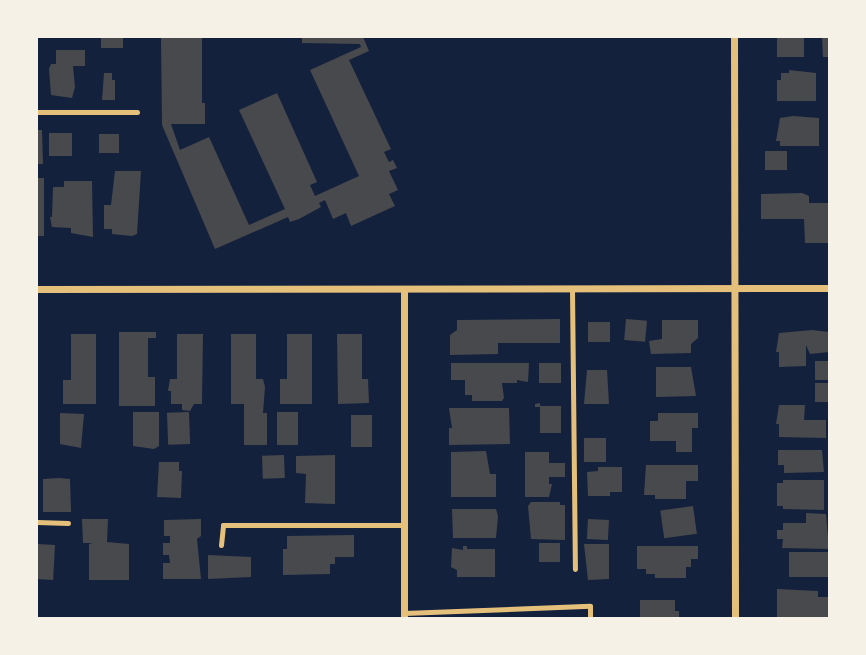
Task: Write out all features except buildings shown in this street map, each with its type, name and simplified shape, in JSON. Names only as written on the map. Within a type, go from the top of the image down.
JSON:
[{"type":"street","points":[[734,37],[735,618]]},
{"type":"street","points":[[37,289],[829,288]]},
{"type":"street","points":[[404,289],[404,615]]},
{"type":"lane","points":[[37,112],[138,112]]},
{"type":"lane","points":[[572,289],[575,569]]},
{"type":"lane","points":[[37,522],[68,523]]},
{"type":"lane","points":[[221,545],[223,525],[403,525]]},
{"type":"lane","points":[[404,615],[590,606],[590,618]]}]
